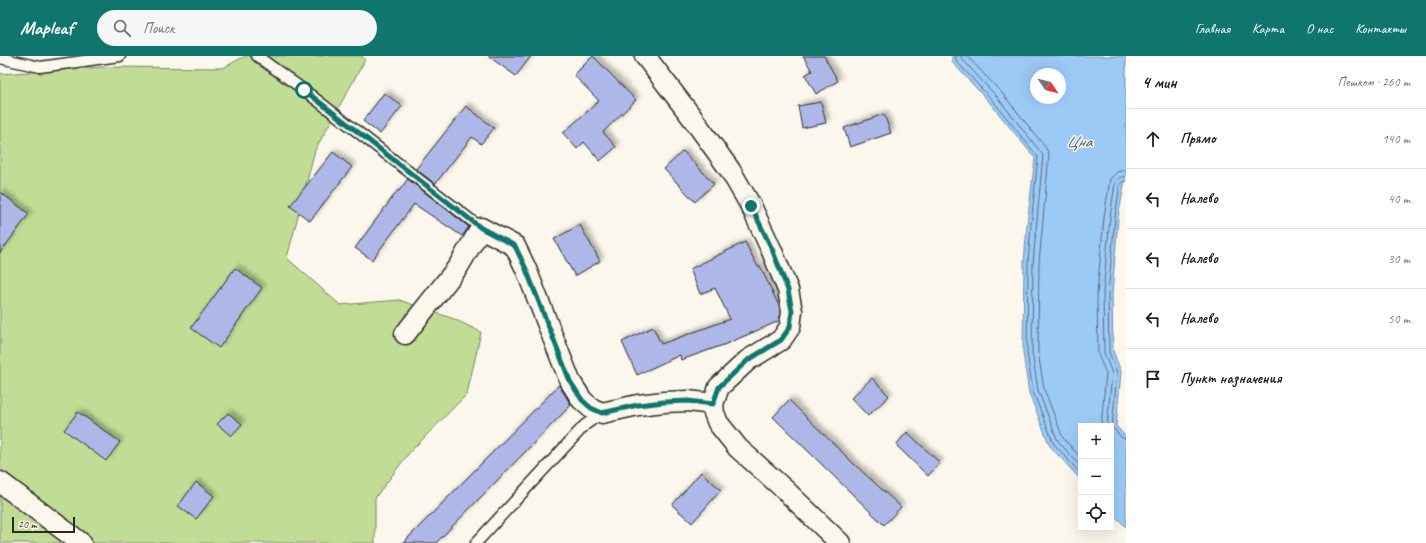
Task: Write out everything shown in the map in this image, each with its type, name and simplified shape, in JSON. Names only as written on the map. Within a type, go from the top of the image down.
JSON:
[{"type":"street","points":[[645,56],[687,110],[730,170],[751,206],[772,249],[788,290],[792,311],[790,327],[781,340],[748,360],[719,387],[713,404],[714,413],[718,423],[738,448],[784,489],[840,543]]},
{"type":"street","points":[[405,334],[458,267],[481,228],[515,246],[526,269],[570,381],[582,400],[591,408],[602,413],[638,405],[664,402],[688,401],[713,404]]},
{"type":"street","points":[[0,482],[81,543]]},
{"type":"lane","points":[[0,58],[40,67],[120,56]]},
{"type":"lane","points":[[257,56],[304,90],[481,228]]},
{"type":"lane","points":[[476,543],[586,425],[602,413]]},
{"type":"green space","points":[[245,56],[362,56],[365,60],[315,150],[287,258],[340,305],[399,300],[454,319],[481,332],[467,394],[409,453],[375,498],[375,543],[0,543],[0,74],[103,67],[223,68]]},
{"type":"water","name":"Цна","points":[[952,56],[1126,56],[1126,174],[1118,218],[1112,294],[1113,351],[1121,372],[1116,426],[1126,437],[1126,527],[1114,515],[1114,423],[1078,423],[1078,477],[1050,446],[1029,393],[1023,353],[1024,263],[1035,158],[990,103],[952,62]]},
{"type":"building","points":[[488,56],[531,56],[516,76]]},
{"type":"building","points":[[593,56],[636,100],[603,132],[616,147],[600,161],[584,142],[577,149],[563,133],[599,101],[574,75]]},
{"type":"building","points":[[803,56],[824,56],[838,81],[816,94],[805,75],[812,71]]},
{"type":"building","points":[[384,93],[402,106],[380,134],[363,121]]},
{"type":"building","points":[[821,102],[826,123],[802,128],[798,106]]},
{"type":"building","points":[[466,106],[494,128],[481,144],[472,137],[435,184],[416,169]]},
{"type":"building","points":[[884,114],[891,133],[850,147],[844,128]]},
{"type":"building","points":[[683,151],[714,184],[695,202],[664,169]]},
{"type":"building","points":[[333,152],[352,167],[310,221],[290,206]]},
{"type":"building","points":[[408,179],[469,227],[462,236],[414,204],[372,260],[355,248],[398,190],[399,191]]},
{"type":"building","points":[[0,192],[29,214],[0,253]]},
{"type":"building","points":[[580,225],[600,261],[575,276],[554,239]]},
{"type":"building","points":[[745,242],[758,267],[760,266],[780,308],[779,321],[726,344],[681,360],[680,355],[637,375],[622,342],[653,327],[661,344],[730,319],[715,288],[700,294],[690,269]]},
{"type":"building","points":[[235,268],[262,288],[219,348],[191,328]]},
{"type":"building","points":[[872,378],[889,396],[868,416],[851,398]]},
{"type":"building","points":[[559,385],[571,405],[436,543],[403,543]]},
{"type":"building","points":[[789,400],[854,464],[901,507],[884,525],[773,417]]},
{"type":"building","points":[[78,412],[120,442],[106,461],[64,430]]},
{"type":"building","points":[[228,413],[242,424],[231,436],[217,424]]},
{"type":"building","points":[[907,432],[940,463],[928,476],[896,445]]},
{"type":"building","points":[[701,472],[721,490],[692,523],[672,505]]},
{"type":"building","points":[[196,482],[214,496],[196,519],[178,506]]},
{"type":"route","points":[[304,90],[481,228],[515,246],[526,269],[570,381],[582,400],[591,408],[602,413],[638,405],[664,402],[688,401],[713,404],[719,387],[730,376],[748,360],[781,340],[790,327],[792,311],[788,290],[772,249],[751,206]]}]
